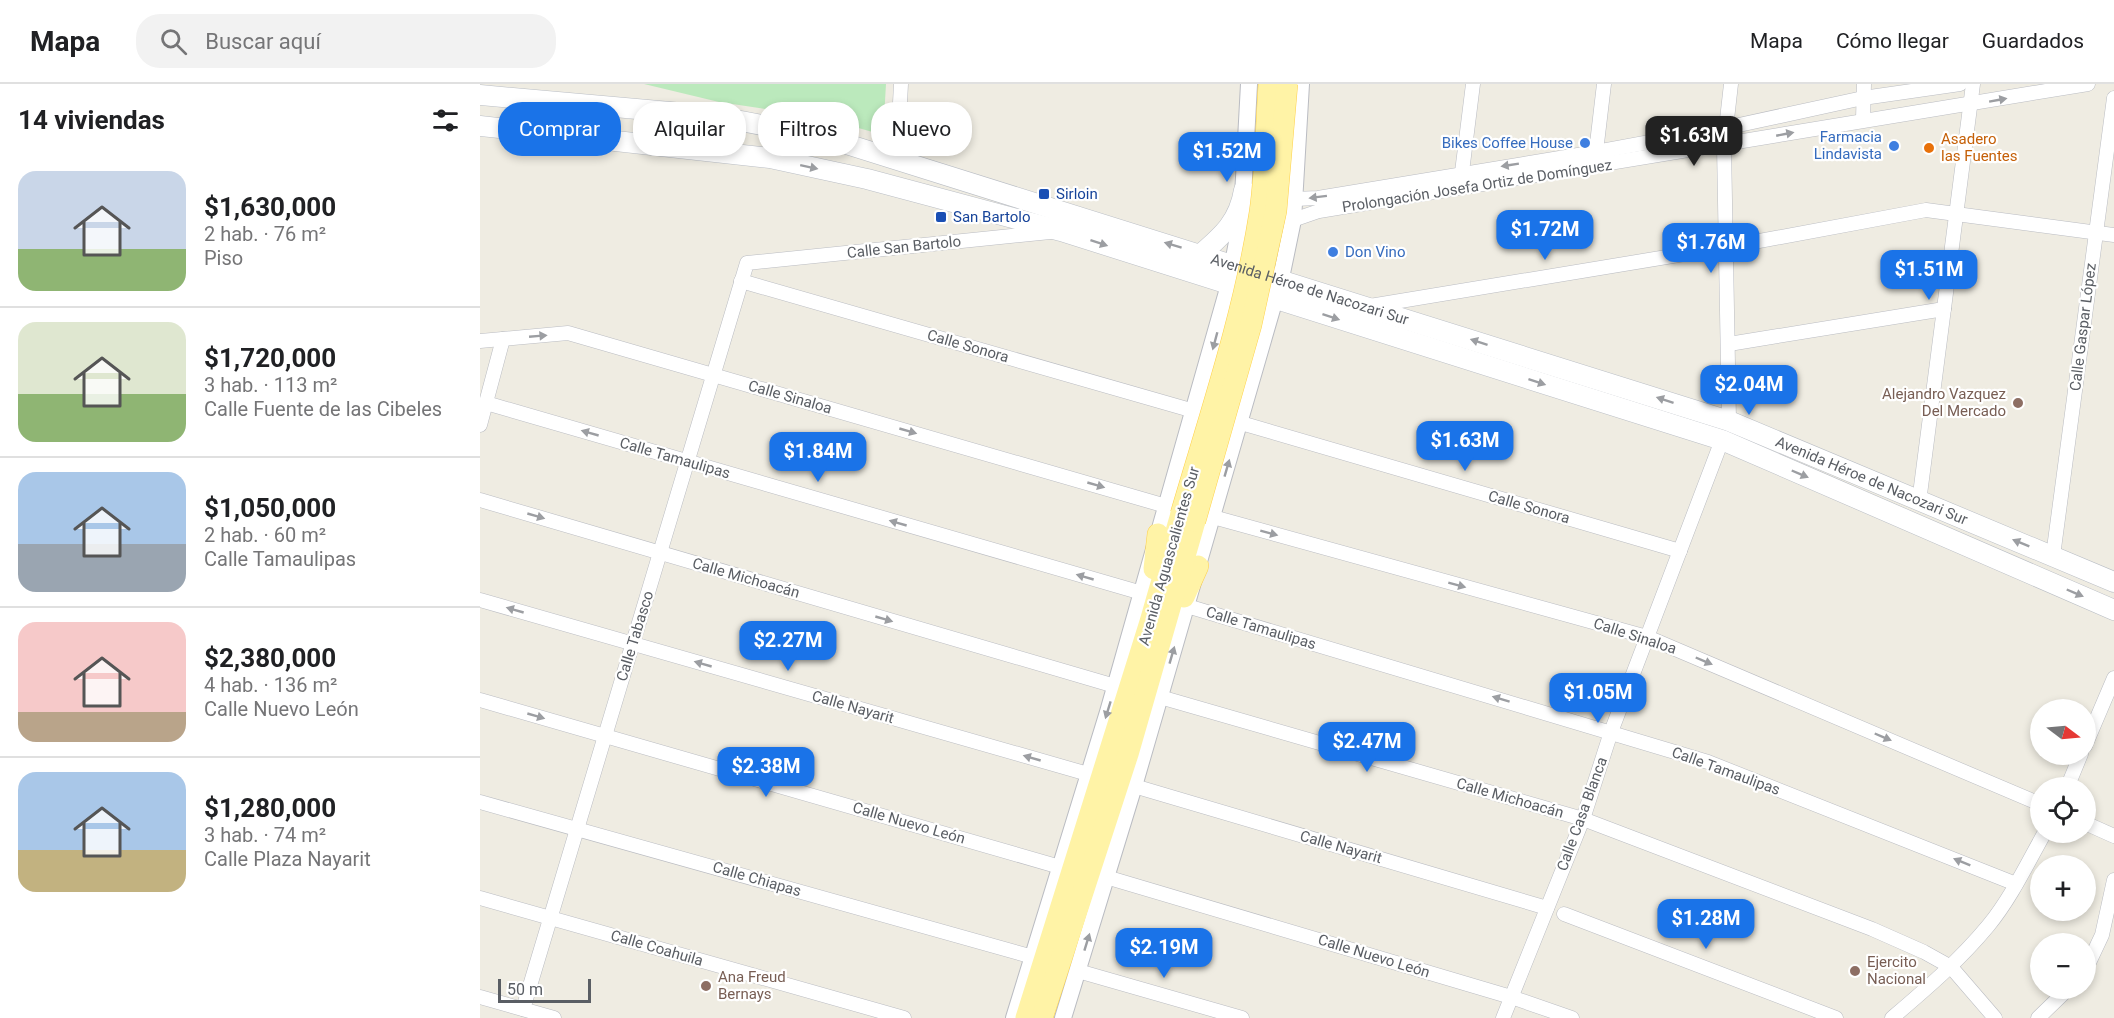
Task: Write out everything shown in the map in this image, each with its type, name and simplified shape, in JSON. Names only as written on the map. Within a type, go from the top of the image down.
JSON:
[{"type":"main road","name":"Avenida Aguascalientes Sur","points":[[1189,515],[1251,262],[1260,210],[1269,84]]},
{"type":"main road","name":"Avenida Aguascalientes Sur","points":[[1042,1018],[1189,515],[1251,325],[1276,211],[1287,84]]},
{"type":"main road","name":"Avenida Héroe de Nacozari Sur","points":[[480,95],[715,116],[824,137],[1281,278],[1729,421],[2114,582]]},
{"type":"main road","name":"Avenida Héroe de Nacozari Sur","points":[[480,126],[770,158],[867,180],[1061,231],[1722,440],[2114,610]]},
{"type":"main road","points":[[1201,254],[1230,227],[1240,209],[1244,190]]},
{"type":"main road","points":[[1722,440],[1729,435],[1737,434],[1746,435],[1779,450],[1791,447]]},
{"type":"main road","points":[[1158,534],[1148,598],[1157,626],[1178,613],[1198,567]]},
{"type":"main road","name":"Avenida Aguascalientes Sur","points":[[1026,1018],[1119,750]]},
{"type":"street","points":[[897,159],[901,84]]},
{"type":"street","name":"Avenida Aguascalientes Sur","points":[[1063,1018],[1198,567],[1189,515],[1194,411],[1234,264],[1242,215],[1249,84]]},
{"type":"street","name":"Avenida Aguascalientes Sur","points":[[1014,1018],[1115,686],[1158,534],[1189,515],[1240,423],[1281,278],[1293,220],[1301,84]]},
{"type":"street","points":[[1460,189],[1473,84]]},
{"type":"street","points":[[1596,152],[1604,84]]},
{"type":"street","points":[[1729,421],[1724,146],[1731,84]]},
{"type":"street","name":"Prolongación Josefa Ortiz de Domínguez","points":[[1294,199],[1318,198],[1725,128],[1864,91],[1960,84]]},
{"type":"street","points":[[1919,502],[1973,84]]},
{"type":"street","name":"Prolongación Josefa Ortiz de Domínguez","points":[[1293,220],[1319,211],[1724,146],[1863,119],[1970,105],[2088,84]]},
{"type":"street","points":[[1863,119],[1864,91]]},
{"type":"street","name":"Calle Gaspar López","points":[[2053,556],[2114,98]]},
{"type":"street","points":[[1368,306],[1727,247],[1926,210],[2114,235]]},
{"type":"street","points":[[1242,215],[1246,227],[1255,233],[1271,235],[1284,231],[1293,220]]},
{"type":"street","name":"Calle San Bartolo","points":[[747,263],[1061,231]]},
{"type":"street","name":"Calle Tabasco","points":[[523,1009],[747,263]]},
{"type":"street","name":"Calle Sonora","points":[[741,281],[1194,411]]},
{"type":"street","points":[[1221,317],[1234,303],[1243,302],[1258,307],[1264,312],[1268,325]]},
{"type":"street","points":[[1729,344],[1944,309]]},
{"type":"street","name":"Calle Sinaloa","points":[[480,341],[568,333],[1189,515],[1647,637],[2030,800]]},
{"type":"street","points":[[480,425],[503,339]]},
{"type":"street","name":"Calle Tamaulipas","points":[[486,403],[1142,593]]},
{"type":"street","name":"Calle Sonora","points":[[1240,423],[1680,551]]},
{"type":"street","name":"Calle Casa Blanca","points":[[1503,1018],[1583,819],[1611,732],[1722,440]]},
{"type":"street","name":"Calle Michoacán","points":[[480,500],[1115,686]]},
{"type":"street","name":"Calle Nayarit","points":[[480,600],[1088,774]]},
{"type":"street","name":"Calle Tamaulipas","points":[[1187,606],[1717,765],[2016,884]]},
{"type":"street","points":[[2096,720],[2114,678]]},
{"type":"street","name":"Calle Michoacán","points":[[1160,697],[1583,819],[1872,929],[1924,952],[1951,967]]},
{"type":"street","name":"Calle Nuevo León","points":[[480,699],[1060,867]]},
{"type":"street","name":"Calle Nayarit","points":[[1134,786],[1547,908]]},
{"type":"street","name":"Calle Chiapas","points":[[480,802],[1033,957]]},
{"type":"street","points":[[2096,828],[2114,836]]},
{"type":"street","points":[[1892,1018],[1951,967],[1989,925],[2039,843]]},
{"type":"street","name":"Calle Nuevo León","points":[[1106,877],[1511,997],[1572,1018]]},
{"type":"street","points":[[2096,949],[2103,935],[2114,880]]},
{"type":"street","name":"Calle Coahuila","points":[[480,898],[904,1018]]},
{"type":"street","points":[[1564,914],[1836,1018]]},
{"type":"street","points":[[1951,967],[1995,1018]]},
{"type":"street","points":[[1078,971],[1242,1018]]},
{"type":"street","points":[[480,997],[554,1018]]},
{"type":"street","points":[[2038,1018],[2058,999]]},
{"type":"green space","points":[[644,84],[886,84],[885,102],[871,102],[871,132],[859,128],[859,102],[758,102],[758,108],[746,106],[746,102],[719,102]]},
{"type":"place","name":"Bikes Coffee House","points":[[1585,143]]},
{"type":"place","name":"Farmacia Lindavista","points":[[1894,146]]},
{"type":"place","name":"Asadero las Fuentes","points":[[1929,148]]},
{"type":"place","name":"Sirloin","points":[[1044,194]]},
{"type":"place","name":"San Bartolo","points":[[941,217]]},
{"type":"place","name":"Don Vino","points":[[1333,252]]},
{"type":"place","name":"Alejandro Vazquez Del Mercado","points":[[2018,403]]},
{"type":"place","name":"Ejercito Nacional","points":[[1855,971]]},
{"type":"place","name":"Ana Freud Bernays","points":[[706,986]]}]
